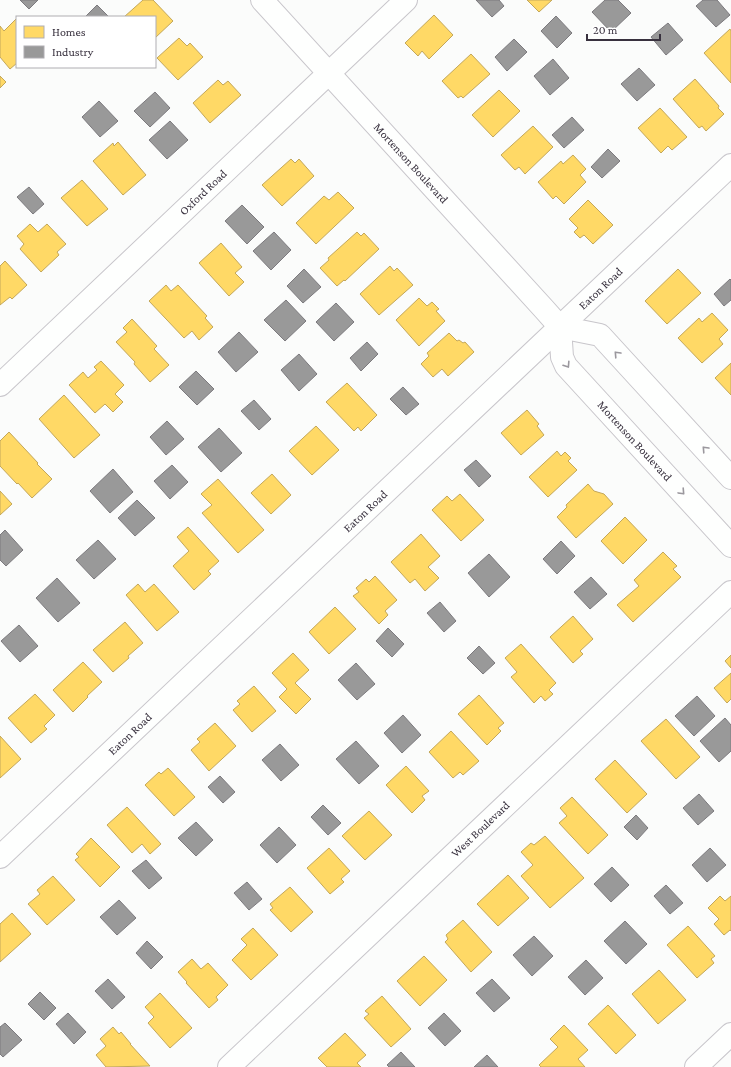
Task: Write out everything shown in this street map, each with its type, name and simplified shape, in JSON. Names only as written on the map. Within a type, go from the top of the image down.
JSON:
[{"type":"street","name":"Mortenson Boulevard","points":[[262,0],[560,327],[562,357],[566,366],[731,546]]},
{"type":"street","name":"Oxford Road","points":[[0,385],[406,0]]},
{"type":"street","name":"Eaton Road","points":[[0,857],[731,165]]},
{"type":"street","points":[[560,327],[600,335],[731,478]]},
{"type":"street","name":"West Boulevard","points":[[229,1067],[731,592]]},
{"type":"street","points":[[696,1067],[731,1034]]},
{"type":"building: Homes","points":[[143,0],[153,0],[173,21],[156,37],[156,16],[125,16]]},
{"type":"building: Homes","points":[[527,0],[552,0],[539,12]]},
{"type":"building: Homes","points":[[434,15],[453,35],[429,59],[422,51],[418,56],[405,43]]},
{"type":"building: Homes","points":[[16,19],[16,64],[10,69],[0,57],[0,26],[4,31]]},
{"type":"building: Homes","points":[[730,29],[731,31],[731,83],[704,53]]},
{"type":"building: Homes","points":[[179,38],[187,46],[190,43],[203,57],[178,80],[157,58]]},
{"type":"building: Homes","points":[[471,54],[490,74],[463,98],[461,96],[458,98],[442,81]]},
{"type":"building: Homes","points":[[0,76],[6,82],[0,88]]},
{"type":"building: Homes","points":[[695,79],[719,106],[718,108],[724,114],[706,131],[702,126],[699,128],[673,99]]},
{"type":"building: Homes","points":[[218,80],[223,85],[228,81],[241,95],[210,123],[193,103]]},
{"type":"building: Homes","points":[[499,90],[520,111],[493,137],[472,115]]},
{"type":"building: Homes","points":[[660,108],[687,137],[672,150],[668,146],[661,153],[638,128]]},
{"type":"building: Homes","points":[[533,126],[553,147],[525,174],[519,167],[515,170],[501,155]]},
{"type":"building: Homes","points":[[118,142],[146,175],[123,195],[93,161],[113,143],[114,146]]},
{"type":"building: Homes","points":[[573,155],[586,169],[580,175],[586,182],[564,204],[556,196],[553,199],[538,182],[561,161],[563,164]]},
{"type":"building: Homes","points":[[291,159],[295,163],[299,159],[314,176],[282,206],[262,185]]},
{"type":"building: Homes","points":[[82,180],[108,209],[87,226],[61,198]]},
{"type":"building: Homes","points":[[338,192],[354,208],[316,244],[296,223],[324,196],[329,200]]},
{"type":"building: Homes","points":[[588,200],[613,225],[593,244],[584,235],[580,238],[574,232],[578,228],[569,219]]},
{"type":"building: Homes","points":[[30,224],[38,232],[47,224],[66,244],[57,252],[59,255],[41,272],[20,249],[24,244],[17,236]]},
{"type":"building: Homes","points":[[357,232],[361,236],[364,233],[379,249],[345,281],[344,280],[337,286],[320,268],[329,260],[328,258]]},
{"type":"building: Homes","points":[[221,243],[242,267],[235,273],[244,282],[229,296],[199,263]]},
{"type":"building: Homes","points":[[5,261],[27,285],[12,299],[10,297],[0,305],[0,266]]},
{"type":"building: Homes","points":[[390,266],[394,271],[397,268],[413,285],[379,315],[360,294]]},
{"type":"building: Homes","points":[[678,269],[701,293],[667,324],[645,301]]},
{"type":"building: Homes","points":[[166,285],[171,291],[178,285],[207,316],[205,318],[213,327],[199,340],[192,331],[184,338],[149,301]]},
{"type":"building: Homes","points":[[419,298],[427,306],[432,302],[439,309],[436,311],[445,321],[419,346],[396,320]]},
{"type":"building: Homes","points":[[712,313],[728,330],[719,339],[723,344],[702,363],[678,338],[699,318],[702,322]]},
{"type":"building: Homes","points":[[132,319],[157,346],[154,349],[169,365],[150,382],[134,364],[135,362],[116,342],[127,332],[123,328]]},
{"type":"building: Homes","points":[[449,333],[457,341],[459,340],[463,343],[465,342],[474,352],[448,376],[442,369],[433,377],[421,364],[429,356],[427,353]]},
{"type":"building: Homes","points":[[101,361],[124,385],[115,394],[123,402],[113,412],[105,404],[95,413],[69,385],[83,372],[88,378],[97,370],[94,367]]},
{"type":"building: Homes","points":[[731,363],[731,395],[715,378]]},
{"type":"building: Homes","points":[[347,383],[377,415],[361,431],[358,427],[354,431],[326,402]]},
{"type":"building: Homes","points":[[64,395],[100,435],[74,458],[39,419]]},
{"type":"building: Homes","points":[[527,410],[539,424],[537,426],[544,435],[521,455],[501,433]]},
{"type":"building: Homes","points":[[316,426],[339,450],[312,475],[289,451]]},
{"type":"building: Homes","points":[[9,432],[52,479],[32,498],[0,466],[0,441]]},
{"type":"building: Homes","points":[[557,451],[561,456],[565,452],[571,458],[568,461],[577,470],[548,497],[529,477]]},
{"type":"building: Homes","points":[[272,474],[291,495],[271,514],[251,493]]},
{"type":"building: Homes","points":[[218,479],[264,530],[238,553],[202,513],[212,505],[201,494]]},
{"type":"building: Homes","points":[[588,484],[594,491],[604,494],[613,504],[576,538],[557,517],[567,507],[566,505]]},
{"type":"building: Homes","points":[[0,491],[12,504],[0,515]]},
{"type":"building: Homes","points":[[460,494],[484,520],[461,541],[432,510],[447,496],[452,501]]},
{"type":"building: Homes","points":[[625,517],[647,540],[623,564],[601,541]]},
{"type":"building: Homes","points":[[188,527],[219,561],[208,571],[211,574],[194,590],[173,566],[189,551],[177,537]]},
{"type":"building: Homes","points":[[421,534],[440,556],[428,567],[439,578],[425,591],[415,579],[410,583],[391,562]]},
{"type":"building: Homes","points":[[663,552],[677,566],[673,569],[681,577],[633,622],[617,605],[639,586],[634,580]]},
{"type":"building: Homes","points":[[375,576],[397,600],[385,611],[388,615],[379,624],[353,596],[359,592],[356,588],[366,579],[369,582]]},
{"type":"building: Homes","points":[[138,584],[145,592],[154,584],[179,612],[157,631],[126,595]]},
{"type":"building: Homes","points":[[335,607],[356,629],[329,654],[309,632]]},
{"type":"building: Homes","points":[[573,616],[593,639],[580,651],[583,654],[573,663],[550,637]]},
{"type":"building: Homes","points":[[125,622],[143,643],[113,672],[93,650]]},
{"type":"building: Homes","points":[[521,644],[556,683],[549,690],[553,694],[545,701],[541,696],[534,703],[511,677],[517,672],[505,658]]},
{"type":"building: Homes","points":[[293,653],[309,670],[295,683],[311,699],[296,714],[279,697],[287,689],[272,673]]},
{"type":"building: Homes","points":[[731,655],[731,668],[725,661]]},
{"type":"building: Homes","points":[[83,662],[102,682],[73,712],[53,690]]},
{"type":"building: Homes","points":[[731,673],[731,699],[727,703],[714,688]]},
{"type":"building: Homes","points":[[254,686],[276,711],[252,732],[233,710],[240,704],[237,701]]},
{"type":"building: Homes","points":[[35,694],[55,715],[44,726],[47,729],[31,743],[8,718]]},
{"type":"building: Homes","points":[[479,695],[504,723],[498,728],[501,731],[487,745],[458,714]]},
{"type":"building: Homes","points":[[666,719],[700,757],[676,779],[641,741]]},
{"type":"building: Homes","points":[[215,723],[236,746],[209,771],[191,750],[200,742],[197,739]]},
{"type":"building: Homes","points":[[451,731],[479,761],[463,775],[460,772],[453,778],[429,752]]},
{"type":"building: Homes","points":[[0,736],[21,759],[0,778]]},
{"type":"building: Homes","points":[[615,760],[647,794],[627,813],[595,779]]},
{"type":"building: Homes","points":[[406,766],[429,791],[422,796],[425,800],[412,813],[386,785]]},
{"type":"building: Homes","points":[[168,768],[195,797],[174,816],[145,785],[159,772],[161,774]]},
{"type":"building: Homes","points":[[572,797],[608,835],[588,854],[559,823],[567,816],[560,808]]},
{"type":"building: Homes","points":[[127,807],[161,844],[150,854],[142,844],[132,853],[107,825]]},
{"type":"building: Homes","points":[[369,811],[392,835],[365,860],[342,836]]},
{"type":"building: Homes","points":[[545,836],[584,878],[550,908],[521,876],[533,865],[521,852],[531,843],[534,845]]},
{"type":"building: Homes","points":[[91,838],[120,867],[100,887],[75,860],[79,857],[76,854]]},
{"type":"building: Homes","points":[[329,848],[350,871],[341,879],[344,882],[330,894],[307,868]]},
{"type":"building: Homes","points":[[508,875],[529,898],[498,926],[477,904]]},
{"type":"building: Homes","points":[[53,876],[75,900],[47,925],[28,904],[40,894],[37,890]]},
{"type":"building: Homes","points":[[290,887],[313,912],[291,932],[270,910],[273,908],[270,904]]},
{"type":"building: Homes","points":[[720,896],[725,901],[731,896],[731,931],[730,930],[724,935],[714,924],[719,919],[708,908]]},
{"type":"building: Homes","points":[[12,913],[31,934],[0,962],[0,924]]},
{"type":"building: Homes","points":[[463,920],[492,952],[471,972],[445,942],[448,939],[446,935]]},
{"type":"building: Homes","points":[[688,926],[715,956],[711,959],[714,963],[697,978],[667,945]]},
{"type":"building: Homes","points":[[253,928],[278,955],[251,980],[232,960],[247,945],[241,939]]},
{"type":"building: Homes","points":[[424,956],[447,980],[420,1006],[397,981]]},
{"type":"building: Homes","points":[[192,959],[201,969],[208,963],[228,985],[216,997],[218,1000],[209,1008],[178,972]]},
{"type":"building: Homes","points":[[659,970],[686,1000],[658,1024],[632,994]]},
{"type":"building: Homes","points":[[160,993],[192,1028],[170,1048],[148,1023],[154,1017],[145,1007]]},
{"type":"building: Homes","points":[[382,996],[411,1029],[391,1047],[364,1018],[369,1014],[365,1011]]},
{"type":"building: Homes","points":[[608,1005],[636,1035],[616,1054],[588,1024]]},
{"type":"building: Homes","points":[[564,1025],[588,1050],[578,1059],[585,1067],[541,1067],[539,1065],[558,1047],[550,1039]]},
{"type":"building: Homes","points":[[113,1027],[119,1034],[121,1032],[150,1066],[106,1067],[96,1055],[106,1046],[100,1039]]},
{"type":"building: Homes","points":[[345,1033],[366,1055],[357,1063],[361,1067],[327,1067],[318,1058]]},
{"type":"building: Industry","points":[[20,0],[38,0],[29,9]]},
{"type":"building: Industry","points":[[476,0],[499,0],[504,6],[492,17]]},
{"type":"building: Industry","points":[[605,0],[618,0],[631,13],[611,32],[592,12]]},
{"type":"building: Industry","points":[[703,0],[717,0],[730,15],[716,27],[696,6]]},
{"type":"building: Industry","points":[[97,5],[108,16],[86,16]]},
{"type":"building: Industry","points":[[556,16],[572,33],[557,48],[541,31]]},
{"type":"building: Industry","points":[[668,23],[683,40],[666,55],[651,37]]},
{"type":"building: Industry","points":[[514,39],[527,52],[507,71],[495,57]]},
{"type":"building: Industry","points":[[553,59],[569,78],[550,95],[534,76]]},
{"type":"building: Industry","points":[[639,68],[655,85],[637,101],[621,84]]},
{"type":"building: Industry","points":[[155,92],[170,108],[150,127],[134,111]]},
{"type":"building: Industry","points":[[99,101],[118,121],[100,137],[82,117]]},
{"type":"building: Industry","points":[[572,117],[584,130],[564,148],[552,135]]},
{"type":"building: Industry","points":[[170,121],[188,140],[167,159],[149,140]]},
{"type":"building: Industry","points":[[608,149],[620,161],[602,178],[591,167]]},
{"type":"building: Industry","points":[[29,187],[44,204],[33,214],[17,197]]},
{"type":"building: Industry","points":[[242,205],[264,227],[247,244],[225,221]]},
{"type":"building: Industry","points":[[274,232],[291,250],[271,270],[253,251]]},
{"type":"building: Industry","points":[[304,269],[321,287],[303,303],[287,286]]},
{"type":"building: Industry","points":[[730,279],[731,300],[724,306],[714,294]]},
{"type":"building: Industry","points":[[286,300],[306,321],[285,341],[264,320]]},
{"type":"building: Industry","points":[[336,303],[354,322],[334,341],[316,322]]},
{"type":"building: Industry","points":[[239,332],[258,352],[236,372],[218,352]]},
{"type":"building: Industry","points":[[367,342],[378,354],[361,371],[350,358]]},
{"type":"building: Industry","points":[[299,354],[317,374],[299,391],[281,370]]},
{"type":"building: Industry","points":[[196,371],[214,389],[197,405],[179,387]]},
{"type":"building: Industry","points":[[403,387],[419,404],[406,415],[390,399]]},
{"type":"building: Industry","points":[[254,400],[271,419],[259,430],[241,411]]},
{"type":"building: Industry","points":[[167,421],[184,439],[166,455],[150,437]]},
{"type":"building: Industry","points":[[219,428],[242,453],[221,472],[198,447]]},
{"type":"building: Industry","points":[[476,460],[491,476],[479,487],[464,470]]},
{"type":"building: Industry","points":[[172,465],[188,482],[170,499],[154,481]]},
{"type":"building: Industry","points":[[113,469],[133,492],[110,513],[90,491]]},
{"type":"building: Industry","points":[[137,500],[155,518],[135,536],[118,518]]},
{"type":"building: Industry","points":[[5,530],[23,550],[6,566],[0,560],[0,535]]},
{"type":"building: Industry","points":[[98,540],[116,559],[94,579],[76,560]]},
{"type":"building: Industry","points":[[561,541],[575,556],[557,574],[543,559]]},
{"type":"building: Industry","points":[[489,554],[510,577],[489,597],[468,573]]},
{"type":"building: Industry","points":[[591,577],[607,594],[590,609],[574,592]]},
{"type":"building: Industry","points":[[57,578],[80,603],[58,622],[36,598]]},
{"type":"building: Industry","points":[[440,602],[456,621],[444,632],[427,613]]},
{"type":"building: Industry","points":[[19,625],[38,646],[20,662],[1,641]]},
{"type":"building: Industry","points":[[388,628],[404,644],[392,657],[376,641]]},
{"type":"building: Industry","points":[[479,646],[495,663],[483,674],[467,658]]},
{"type":"building: Industry","points":[[356,663],[375,684],[357,700],[338,680]]},
{"type":"building: Industry","points":[[697,696],[715,716],[694,736],[675,716]]},
{"type":"building: Industry","points":[[403,715],[421,735],[402,753],[384,733]]},
{"type":"building: Industry","points":[[725,718],[731,725],[731,751],[719,762],[700,741]]},
{"type":"building: Industry","points":[[356,741],[379,766],[359,784],[336,759]]},
{"type":"building: Industry","points":[[280,744],[299,765],[281,781],[262,760]]},
{"type":"building: Industry","points":[[220,776],[235,792],[223,803],[208,787]]},
{"type":"building: Industry","points":[[699,794],[714,811],[698,825],[683,808]]},
{"type":"building: Industry","points":[[323,805],[341,823],[328,835],[311,817]]},
{"type":"building: Industry","points":[[636,815],[648,828],[637,840],[624,827]]},
{"type":"building: Industry","points":[[196,822],[213,840],[196,856],[178,838]]},
{"type":"building: Industry","points":[[279,827],[296,845],[277,863],[260,845]]},
{"type":"building: Industry","points":[[710,848],[726,865],[707,882],[692,865]]},
{"type":"building: Industry","points":[[146,860],[162,878],[149,889],[132,871]]},
{"type":"building: Industry","points":[[612,867],[629,885],[611,902],[594,884]]},
{"type":"building: Industry","points":[[247,882],[262,899],[249,910],[234,893]]},
{"type":"building: Industry","points":[[666,885],[683,903],[670,914],[654,896]]},
{"type":"building: Industry","points":[[119,900],[136,918],[117,935],[100,917]]},
{"type":"building: Industry","points":[[625,921],[647,944],[626,964],[604,941]]},
{"type":"building: Industry","points":[[534,936],[553,956],[532,976],[513,955]]},
{"type":"building: Industry","points":[[147,941],[163,957],[151,969],[136,953]]},
{"type":"building: Industry","points":[[586,960],[603,978],[585,995],[568,977]]},
{"type":"building: Industry","points":[[108,979],[125,997],[112,1009],[95,991]]},
{"type":"building: Industry","points":[[492,979],[510,998],[494,1012],[476,993]]},
{"type":"building: Industry","points":[[40,992],[56,1008],[44,1020],[28,1004]]},
{"type":"building: Industry","points":[[68,1013],[86,1032],[74,1044],[56,1024]]},
{"type":"building: Industry","points":[[444,1013],[461,1031],[445,1046],[428,1028]]},
{"type":"building: Industry","points":[[5,1023],[22,1040],[3,1057],[0,1054],[0,1027]]},
{"type":"building: Industry","points":[[401,1052],[415,1067],[389,1067],[387,1065]]},
{"type":"building: Industry","points":[[487,1055],[498,1067],[474,1067]]}]
